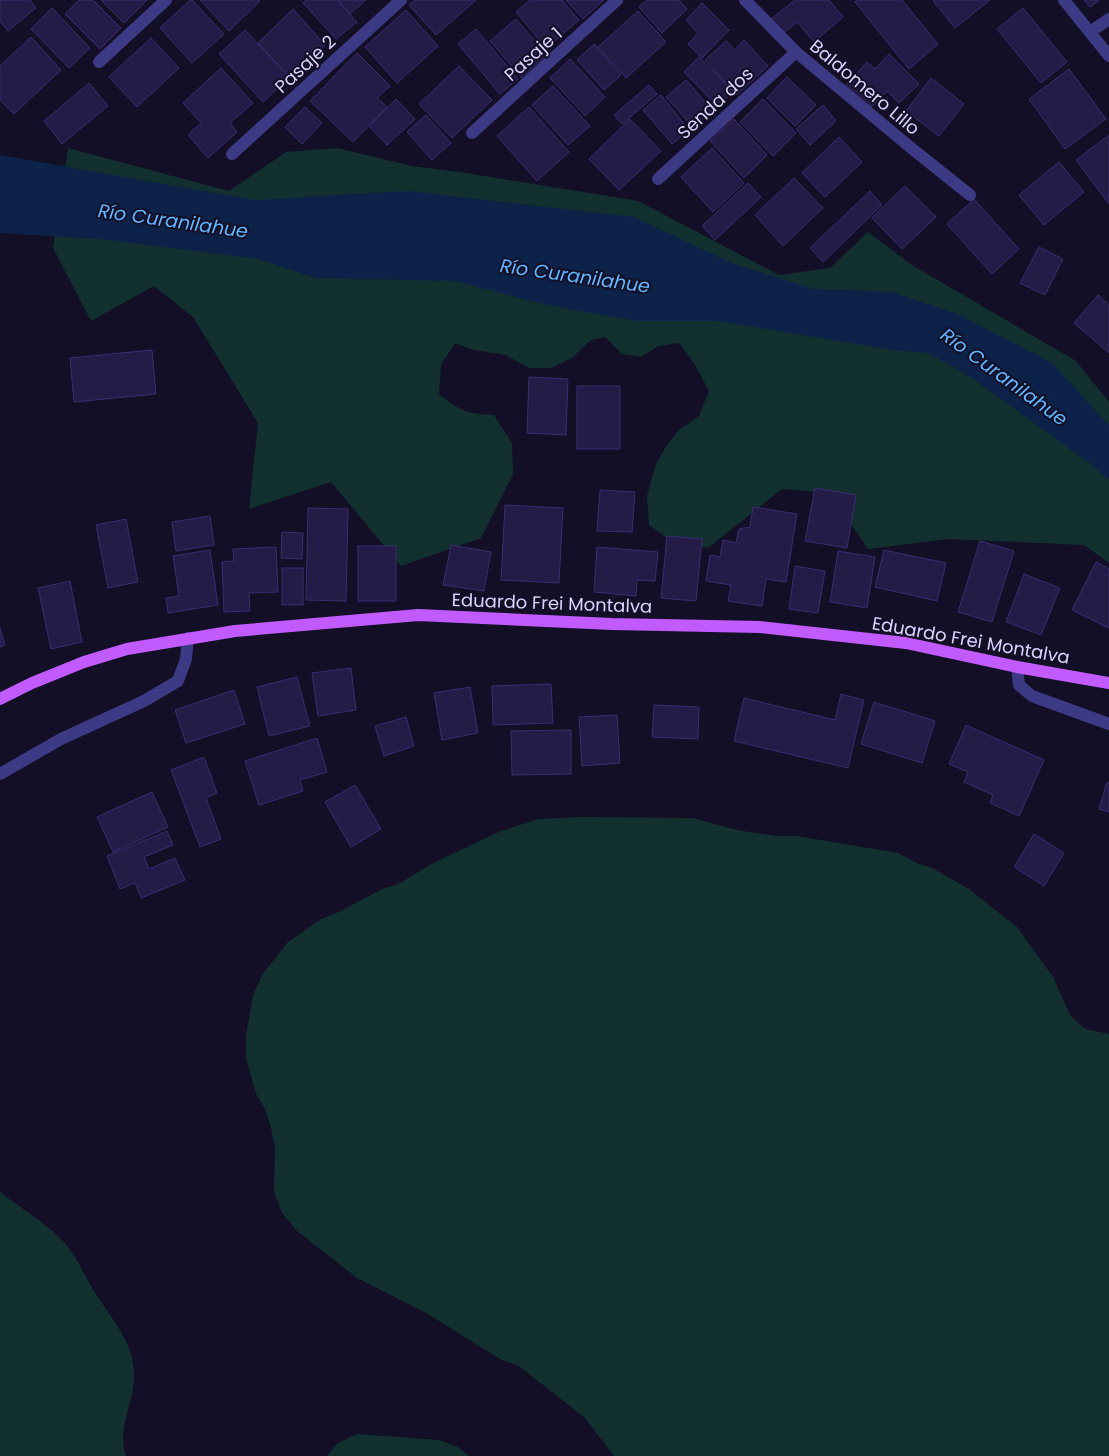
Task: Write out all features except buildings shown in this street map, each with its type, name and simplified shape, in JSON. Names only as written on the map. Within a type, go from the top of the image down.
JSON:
[{"type":"main road","name":"Eduardo Frei Montalva","points":[[0,699],[32,683],[84,662],[127,649],[235,631],[418,615],[612,624],[760,627],[906,643],[1017,667],[1109,683]]},
{"type":"street","points":[[99,62],[166,0]]},
{"type":"street","name":"Pasaje 2","points":[[232,154],[401,0]]},
{"type":"street","name":"Pasaje 1","points":[[472,133],[617,0]]},
{"type":"street","name":"Baldomero Lillo","points":[[745,0],[796,52],[970,195]]},
{"type":"street","points":[[1064,0],[1109,56]]},
{"type":"street","points":[[1090,32],[1109,19]]},
{"type":"street","name":"Senda dos","points":[[658,179],[796,52]]},
{"type":"street","points":[[0,774],[61,739],[144,701],[178,681],[186,659],[188,638]]},
{"type":"street","points":[[1017,667],[1019,685],[1032,696],[1109,724]]},
{"type":"green space","points":[[68,148],[229,191],[286,152],[337,148],[412,166],[638,201],[779,275],[830,268],[868,232],[912,265],[1076,361],[1109,402],[1109,563],[1084,545],[948,539],[868,549],[830,493],[782,489],[708,548],[667,538],[649,525],[647,496],[656,464],[665,448],[679,430],[699,416],[709,391],[694,363],[679,343],[659,346],[641,357],[622,354],[605,337],[591,340],[572,358],[551,368],[530,368],[505,355],[474,350],[455,343],[441,365],[439,394],[464,410],[477,414],[494,415],[512,443],[513,474],[481,538],[401,566],[331,482],[249,509],[258,423],[193,317],[154,286],[91,321],[53,248]]},
{"type":"green space","points":[[582,817],[693,818],[737,830],[776,836],[797,836],[898,853],[934,869],[969,889],[1017,927],[1053,977],[1070,1015],[1085,1029],[1109,1034],[1109,1456],[614,1456],[585,1418],[519,1366],[500,1359],[428,1314],[357,1278],[297,1231],[282,1213],[274,1192],[275,1148],[271,1128],[265,1109],[256,1094],[246,1058],[246,1036],[253,995],[262,975],[288,942],[321,919],[341,911],[380,890],[398,884],[435,862],[501,831],[539,819]]},
{"type":"green space","points":[[0,1192],[49,1228],[68,1246],[125,1339],[130,1350],[134,1374],[134,1385],[123,1435],[126,1456],[0,1456]]},
{"type":"green space","points":[[357,1434],[439,1440],[458,1447],[469,1456],[327,1456],[338,1443]]},
{"type":"water","name":"Río Curanilahue","points":[[0,155],[254,200],[408,191],[634,217],[734,264],[815,289],[892,292],[958,314],[1052,363],[1109,425],[1109,479],[969,376],[928,353],[893,350],[718,321],[635,321],[543,304],[455,281],[316,278],[258,259],[100,239],[0,233]]}]
